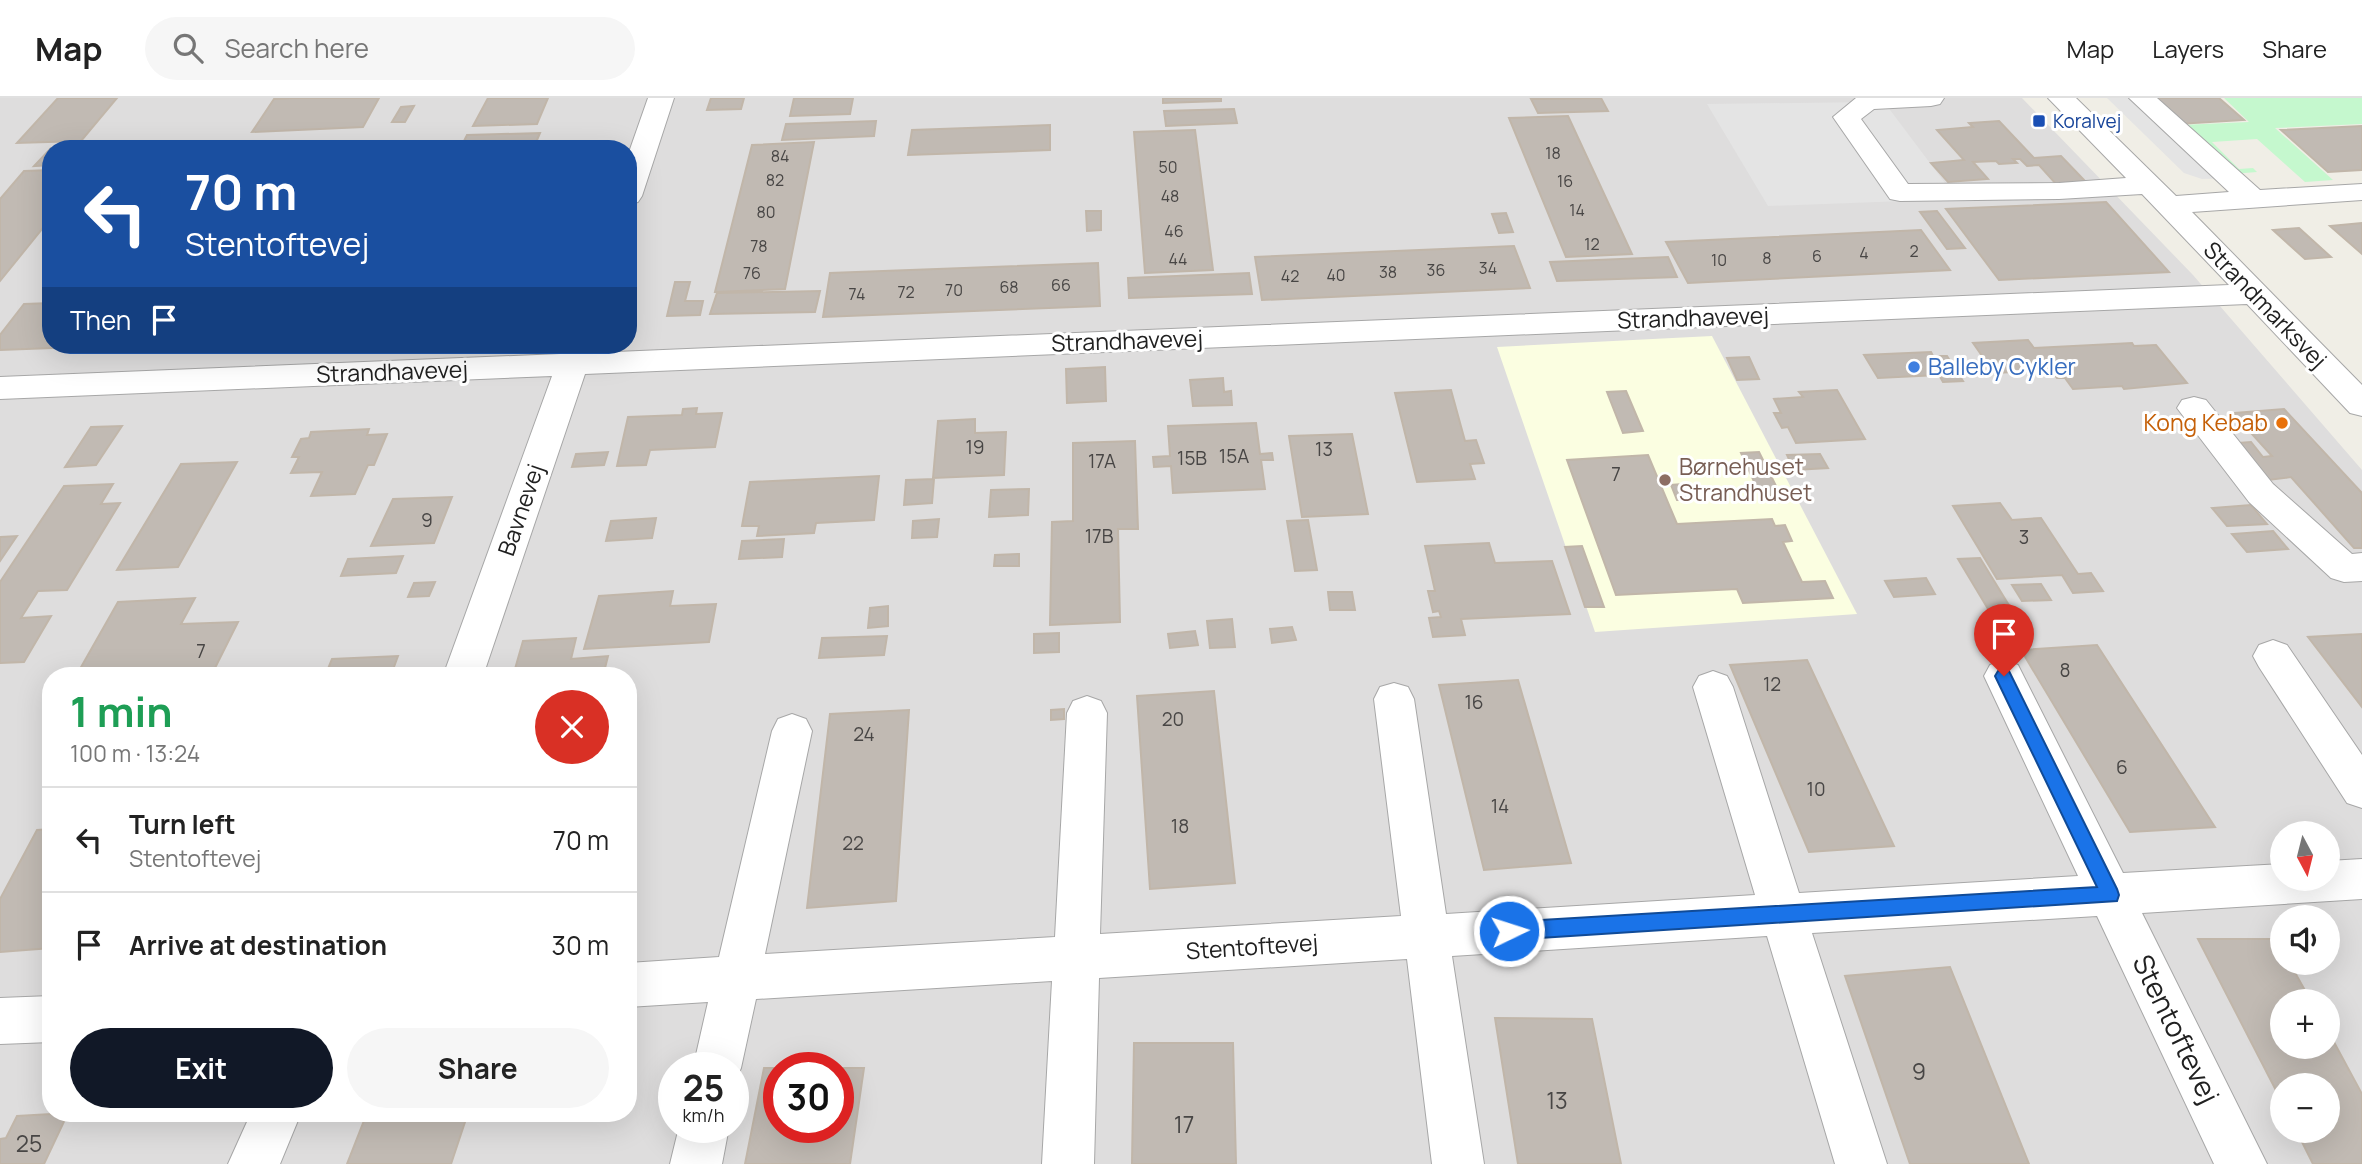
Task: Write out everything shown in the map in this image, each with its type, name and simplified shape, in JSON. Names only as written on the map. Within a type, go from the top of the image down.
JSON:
[{"type":"street","points":[[637,170],[661,98]]},
{"type":"street","points":[[1931,98],[1867,102],[1846,117],[1900,193],[2059,191],[2253,199],[2362,192]]},
{"type":"street","name":"Strandmarksvej","points":[[2061,98],[2159,195],[2253,294],[2347,374],[2362,405]]},
{"type":"street","points":[[2142,98],[2253,199]]},
{"type":"street","name":"Strandhavevej","points":[[637,352],[2253,294]]},
{"type":"street","name":"Strandhavevej","points":[[0,388],[576,354]]},
{"type":"street","name":"Bavnevej","points":[[466,667],[576,354]]},
{"type":"street","points":[[2194,408],[2261,493],[2344,568],[2362,567]]},
{"type":"street","points":[[2273,656],[2362,790]]},
{"type":"street","name":"Stentoftevej","points":[[2004,676],[2241,1164]]},
{"type":"street","points":[[1713,687],[1860,1164]]},
{"type":"street","points":[[1395,699],[1458,1164]]},
{"type":"street","points":[[1068,1164],[1087,713]]},
{"type":"street","points":[[721,1052],[792,731]]},
{"type":"street","name":"Stentoftevej","points":[[637,984],[2362,879]]},
{"type":"street","points":[[0,1021],[42,1019]]},
{"type":"street","points":[[254,1164],[272,1122]]},
{"type":"street","points":[[695,1164],[700,1143]]},
{"type":"shaded area","points":[[0,98],[2022,98],[2193,275],[2362,470],[2362,1164],[0,1164]]},
{"type":"shaded area","points":[[1881,98],[1957,199],[1768,206],[1707,104],[1872,102]]},
{"type":"shaded area","points":[[2107,98],[2149,98],[2233,178],[2202,179],[2184,173]]},
{"type":"shaded area","name":"Børnehuset Strandhuset","points":[[1712,336],[1857,614],[1595,632],[1497,347]]},
{"type":"green space","points":[[2224,98],[2362,98],[2362,124],[2275,128],[2333,180],[2305,182],[2257,139],[2212,142],[2239,169],[2253,168],[2257,172],[2232,174],[2181,125],[2249,122]]},
{"type":"building","points":[[58,98],[117,98],[82,140],[17,143]]},
{"type":"building","points":[[379,98],[363,127],[252,132],[274,99]]},
{"type":"building","points":[[488,98],[548,98],[537,124],[473,126]]},
{"type":"building","points":[[711,98],[744,98],[741,109],[707,110]]},
{"type":"building","points":[[794,98],[853,98],[850,114],[790,116]]},
{"type":"building","points":[[1163,98],[1221,98],[1221,101],[1163,103]]},
{"type":"building","points":[[1601,98],[1608,111],[1538,113],[1531,99]]},
{"type":"building","points":[[2151,98],[2219,98],[2244,120],[2178,124]]},
{"type":"building","points":[[414,106],[405,122],[392,122],[401,107]]},
{"type":"building","points":[[1234,109],[1237,123],[1166,126],[1164,111]]},
{"type":"building","points":[[1568,116],[1632,254],[1566,257],[1509,118]]},
{"type":"building","points":[[876,121],[874,136],[782,140],[786,124]]},
{"type":"building","points":[[1999,121],[2034,158],[2061,156],[2085,181],[2056,184],[2039,165],[2027,166],[2020,159],[2013,159],[2017,163],[1973,162],[1988,179],[1948,182],[1931,163],[1964,160],[1937,130],[1973,127],[1969,123]]},
{"type":"building","points":[[1050,125],[1050,150],[908,155],[912,130]]},
{"type":"building","points":[[2362,126],[2362,170],[2328,172],[2281,130]]},
{"type":"building","points":[[1195,130],[1213,270],[1145,273],[1134,132]]},
{"type":"building","points":[[540,133],[537,140],[464,140],[467,135]]},
{"type":"building","points":[[814,142],[785,289],[715,292],[752,145]]},
{"type":"building","points":[[42,158],[42,166],[34,166]]},
{"type":"building","points":[[42,170],[42,229],[0,281],[0,199],[24,171]]},
{"type":"building","points":[[2106,202],[2169,272],[1999,280],[1946,209]]},
{"type":"building","points":[[1086,211],[1101,211],[1101,230],[1087,231]]},
{"type":"building","points":[[1937,211],[1965,248],[1947,249],[1920,212]]},
{"type":"building","points":[[1506,213],[1513,232],[1499,233],[1492,214]]},
{"type":"building","points":[[2362,223],[2362,254],[2330,226]]},
{"type":"building","points":[[2299,228],[2331,257],[2305,259],[2273,230]]},
{"type":"building","points":[[1921,230],[1950,270],[1688,283],[1666,242]]},
{"type":"building","points":[[1514,246],[1530,288],[1262,300],[1255,257]]},
{"type":"building","points":[[1668,257],[1677,277],[1557,281],[1550,262]]},
{"type":"building","points":[[1098,263],[1100,306],[823,317],[830,273]]},
{"type":"building","points":[[1249,273],[1252,294],[1129,298],[1128,278]]},
{"type":"building","points":[[675,282],[690,282],[685,301],[703,301],[700,315],[667,316]]},
{"type":"building","points":[[820,291],[815,312],[710,314],[717,293]]},
{"type":"building","points":[[42,303],[42,348],[0,350],[0,335],[24,304]]},
{"type":"building","points":[[2028,340],[2034,348],[2132,343],[2134,346],[2156,345],[2187,383],[2124,389],[2122,386],[2073,389],[2065,378],[2057,378],[2051,370],[1994,373],[1973,343]]},
{"type":"building","points":[[1931,352],[1933,356],[1947,356],[1963,381],[1943,382],[1939,375],[1878,378],[1864,355]]},
{"type":"building","points":[[1749,357],[1759,379],[1737,380],[1727,358]]},
{"type":"building","points":[[1105,367],[1106,401],[1067,403],[1066,369]]},
{"type":"building","points":[[1223,378],[1224,392],[1231,391],[1232,405],[1193,406],[1190,380]]},
{"type":"building","points":[[1451,390],[1465,441],[1476,440],[1484,463],[1470,464],[1475,479],[1417,482],[1395,393]]},
{"type":"building","points":[[1837,390],[1865,439],[1796,443],[1788,427],[1782,428],[1774,413],[1781,413],[1774,399],[1803,397],[1799,392]]},
{"type":"building","points":[[1626,391],[1643,431],[1623,433],[1607,392]]},
{"type":"building","points":[[697,408],[696,414],[722,413],[715,447],[650,450],[646,465],[617,466],[628,417],[682,415],[683,409]]},
{"type":"building","points":[[2284,409],[2362,493],[2362,548],[2354,548],[2291,477],[2268,480],[2236,443],[2251,442],[2263,457],[2272,456],[2233,413]]},
{"type":"building","points":[[975,419],[975,433],[1006,432],[1004,475],[933,478],[938,421]]},
{"type":"building","points":[[1256,423],[1260,454],[1272,453],[1273,460],[1261,460],[1265,489],[1173,493],[1171,466],[1154,467],[1153,457],[1170,456],[1168,426]]},
{"type":"building","points":[[122,426],[96,465],[65,467],[91,427]]},
{"type":"building","points":[[369,429],[367,435],[387,434],[374,465],[368,465],[355,494],[311,496],[322,472],[291,473],[299,457],[292,457],[301,439],[309,438],[311,432]]},
{"type":"building","points":[[1352,434],[1368,514],[1302,517],[1289,436]]},
{"type":"building","points":[[1135,441],[1138,529],[1118,529],[1120,622],[1050,625],[1052,522],[1073,521],[1073,443]]},
{"type":"building","points":[[608,452],[604,465],[572,467],[576,454]]},
{"type":"building","points":[[1759,452],[1781,496],[1761,497],[1741,453]]},
{"type":"building","points":[[1820,454],[1828,468],[1794,470],[1787,455]]},
{"type":"building","points":[[1648,455],[1677,524],[1772,519],[1775,526],[1785,525],[1792,541],[1783,542],[1802,582],[1825,581],[1833,598],[1743,603],[1737,589],[1616,595],[1567,460]]},
{"type":"building","points":[[237,462],[178,567],[117,570],[181,464]]},
{"type":"building","points":[[879,476],[874,520],[816,523],[814,533],[757,536],[759,526],[742,526],[750,482]]},
{"type":"building","points":[[934,479],[932,503],[904,505],[906,480]]},
{"type":"building","points":[[113,484],[101,504],[120,503],[67,590],[38,591],[21,618],[51,616],[24,662],[0,663],[0,582],[64,486]]},
{"type":"building","points":[[1683,484],[1689,500],[1677,500],[1671,485]]},
{"type":"building","points":[[1029,489],[1028,515],[989,517],[991,490]]},
{"type":"building","points":[[452,497],[434,543],[371,546],[393,499]]},
{"type":"building","points":[[2000,503],[2012,520],[2041,518],[2078,574],[2091,573],[2103,591],[2073,593],[2062,575],[1997,579],[1953,506]]},
{"type":"building","points":[[2251,505],[2267,524],[2227,526],[2212,508]]},
{"type":"building","points":[[656,518],[652,538],[606,541],[611,521]]},
{"type":"building","points":[[939,519],[937,537],[912,538],[913,521]]},
{"type":"building","points":[[1308,520],[1317,570],[1295,571],[1287,521]]},
{"type":"building","points":[[2273,531],[2288,549],[2247,552],[2232,534]]},
{"type":"building","points":[[17,536],[0,561],[0,537]]},
{"type":"building","points":[[784,539],[782,557],[739,559],[742,541]]},
{"type":"building","points":[[1489,543],[1495,563],[1552,561],[1570,614],[1461,619],[1465,635],[1433,637],[1429,618],[1441,617],[1439,611],[1433,612],[1428,591],[1435,591],[1425,546]]},
{"type":"building","points":[[1582,546],[1604,607],[1585,607],[1565,547]]},
{"type":"building","points":[[1019,554],[1019,566],[994,566],[995,555]]},
{"type":"building","points":[[403,556],[396,573],[341,576],[348,559]]},
{"type":"building","points":[[1980,558],[2010,607],[1988,609],[1958,559]]},
{"type":"building","points":[[1926,578],[1935,594],[1894,597],[1885,581]]},
{"type":"building","points":[[435,582],[429,596],[408,597],[414,583]]},
{"type":"building","points":[[2041,584],[2051,600],[2022,601],[2012,585]]},
{"type":"building","points":[[673,591],[670,606],[716,604],[709,642],[584,649],[599,596]]},
{"type":"building","points":[[1328,592],[1352,592],[1355,610],[1330,610]]},
{"type":"building","points":[[195,598],[181,624],[238,622],[216,667],[81,667],[118,602]]},
{"type":"building","points":[[888,606],[888,626],[868,628],[870,608]]},
{"type":"building","points":[[1232,619],[1235,647],[1210,648],[1207,621]]},
{"type":"building","points":[[1292,627],[1296,640],[1272,643],[1270,629]]},
{"type":"building","points":[[1195,631],[1198,645],[1170,648],[1168,634]]},
{"type":"building","points":[[1059,633],[1059,652],[1034,653],[1034,634]]},
{"type":"building","points":[[2362,634],[2362,707],[2308,637]]},
{"type":"building","points":[[887,636],[884,655],[819,658],[822,638]]},
{"type":"building","points":[[576,638],[571,659],[608,656],[605,667],[516,667],[523,641]]},
{"type":"building","points":[[2097,645],[2215,827],[2130,832],[2021,650]]},
{"type":"building","points":[[398,656],[394,667],[329,667],[332,659]]},
{"type":"building","points":[[1807,660],[1894,846],[1809,852],[1730,665]]},
{"type":"building","points":[[1518,680],[1571,863],[1484,870],[1439,685]]},
{"type":"building","points":[[1214,691],[1235,883],[1150,889],[1137,696]]},
{"type":"building","points":[[1064,709],[1064,719],[1051,720],[1051,710]]},
{"type":"building","points":[[909,710],[896,901],[807,908],[830,714]]},
{"type":"building","points":[[37,830],[42,830],[42,949],[0,952],[0,899]]},
{"type":"building","points":[[2198,939],[2270,939],[2270,975],[2296,975],[2304,989],[2270,989],[2270,1059],[2340,1059],[2340,1053],[2362,1094],[2362,1164],[2313,1164],[2302,1143],[2340,1143],[2340,1073],[2270,1073],[2270,1079]]},
{"type":"building","points":[[1950,967],[2029,1164],[1910,1164],[1845,976]]},
{"type":"building","points":[[1495,1018],[1592,1019],[1621,1164],[1518,1164]]},
{"type":"building","points":[[1134,1043],[1233,1043],[1236,1164],[1132,1164]]},
{"type":"building","points":[[854,1068],[864,1068],[854,1137]]},
{"type":"building","points":[[763,1073],[763,1143],[853,1143],[850,1164],[745,1164]]},
{"type":"building","points":[[42,1115],[42,1122],[64,1122],[44,1164],[0,1164],[0,1139],[6,1138],[17,1116]]},
{"type":"building","points":[[363,1122],[465,1122],[451,1164],[347,1164]]},
{"type":"place","name":"Koralvej","points":[[2039,121]]},
{"type":"place","name":"Balleby Cykler","points":[[1914,367]]},
{"type":"place","name":"Kong Kebab","points":[[2282,423]]},
{"type":"place","name":"Børnehuset Strandhuset","points":[[1665,480]]},
{"type":"route","points":[[1509,931],[2110,895],[2004,676]]}]
